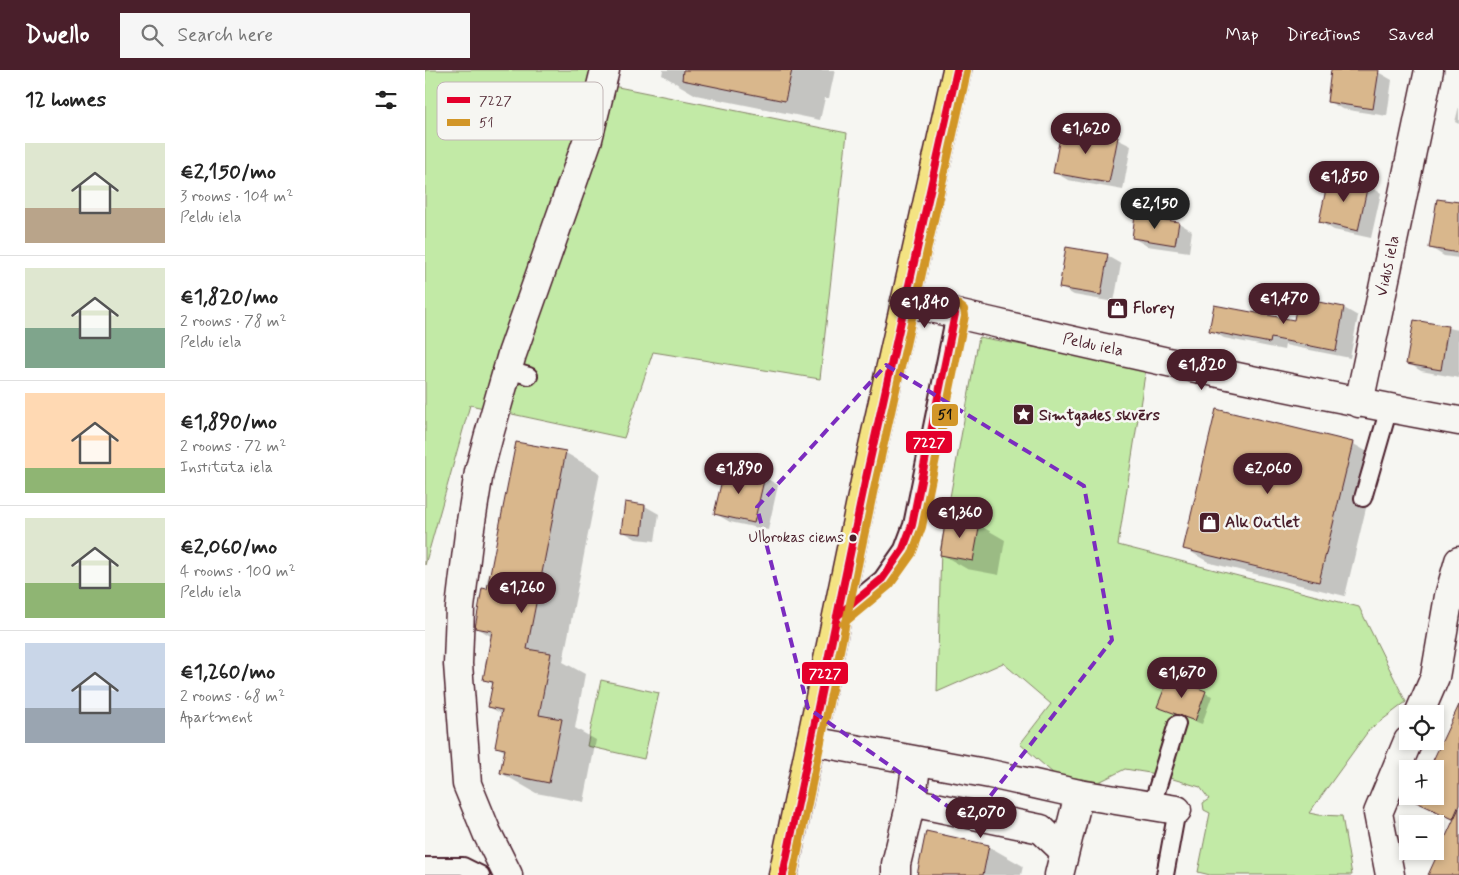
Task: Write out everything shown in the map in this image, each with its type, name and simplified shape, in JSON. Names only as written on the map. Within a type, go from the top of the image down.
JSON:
[{"type":"main road","points":[[783,875],[837,616],[957,70]]},
{"type":"street","name":"Vidus iela","points":[[1359,403],[1429,70]]},
{"type":"street","points":[[508,875],[487,834],[467,784],[458,664],[459,608],[479,472],[518,373],[588,140]]},
{"type":"street","name":"Peldu iela","points":[[905,302],[1180,365],[1359,403],[1459,421]]},
{"type":"street","points":[[1423,705],[1452,628],[1449,596],[1459,561]]},
{"type":"street","points":[[811,741],[990,774],[1079,794],[1165,808]]},
{"type":"street","points":[[1390,875],[1378,813],[1404,750]]},
{"type":"street","points":[[897,875],[896,864],[911,802],[917,761]]},
{"type":"street","points":[[1061,863],[1079,794]]},
{"type":"street","points":[[911,802],[1041,829],[1061,863]]},
{"type":"lane","points":[[837,616],[882,578],[903,549],[912,525],[955,314]]},
{"type":"lane","points":[[1363,498],[1389,408]]},
{"type":"lane","points":[[1165,875],[1165,808],[1177,724]]},
{"type":"lane","points":[[425,866],[463,866],[481,875]]},
{"type":"highlighted area","points":[[886,365],[1084,486],[1112,640],[970,822],[808,708],[757,507]]},
{"type":"green space","points":[[425,70],[590,70],[588,81],[593,82],[437,82],[437,140],[603,140],[603,84],[847,133],[820,379],[653,352],[624,438],[470,405],[425,565]]},
{"type":"green space","points":[[979,337],[1146,368],[1118,545],[1359,607],[1406,702],[1399,705],[1399,707],[1369,730],[1309,813],[1342,816],[1352,875],[1210,875],[1198,872],[1210,813],[1204,810],[1203,803],[1209,799],[1200,787],[1156,774],[1125,769],[1099,782],[1054,774],[1020,744],[1051,704],[1003,663],[937,692],[941,547]]},
{"type":"green space","points":[[601,680],[659,693],[644,759],[587,746]]},
{"type":"building","points":[[683,70],[792,70],[785,101],[682,80]]},
{"type":"building","points":[[1331,70],[1379,70],[1373,109],[1327,102]]},
{"type":"building","points":[[1062,127],[1118,137],[1109,183],[1053,173]]},
{"type":"building","points":[[1329,175],[1368,184],[1358,231],[1319,222]]},
{"type":"building","points":[[1437,199],[1459,202],[1459,253],[1429,248]]},
{"type":"building","points":[[1135,215],[1179,222],[1175,245],[1132,238]]},
{"type":"building","points":[[1066,247],[1108,254],[1101,295],[1059,288]]},
{"type":"building","points":[[1298,298],[1344,307],[1336,351],[1271,338],[1270,343],[1209,331],[1214,305],[1294,320]]},
{"type":"building","points":[[1414,320],[1448,326],[1441,370],[1406,364]]},
{"type":"building","points":[[1216,409],[1353,442],[1319,582],[1183,549]]},
{"type":"building","points":[[516,442],[566,451],[527,649],[551,653],[539,715],[562,719],[549,783],[500,773],[505,749],[495,747],[502,710],[488,707],[493,682],[483,680],[492,631],[475,628],[482,588],[487,589]]},
{"type":"building","points":[[725,467],[765,476],[754,523],[714,514]]},
{"type":"building","points":[[625,502],[645,505],[642,534],[621,532]]},
{"type":"building","points":[[946,518],[980,523],[973,561],[940,555]]},
{"type":"building","points":[[1169,677],[1206,691],[1195,721],[1157,707]]},
{"type":"building","points":[[1459,705],[1459,805],[1453,819],[1423,805],[1444,805],[1444,760],[1433,760],[1438,750],[1444,750],[1444,737]]},
{"type":"building","points":[[1459,808],[1459,875],[1428,875],[1435,860],[1444,860],[1444,840]]},
{"type":"building","points":[[926,831],[989,845],[983,875],[917,875]]},
{"type":"transit line","name":"7227","points":[[783,875],[865,482],[957,70]]},
{"type":"transit line","name":"51","points":[[793,875],[875,484],[967,72]]},
{"type":"transit line","name":"51","points":[[843,624],[890,585],[912,554],[922,527],[965,316],[964,309],[959,305],[907,292]]},
{"type":"transit line","name":"7227","points":[[837,616],[882,579],[903,549],[912,525],[955,314]]},
{"type":"place","name":"Florey","points":[[1117,308]]},
{"type":"place","name":"Simtgades skvērs","points":[[1023,415]]},
{"type":"place","name":"Alk Outlet","points":[[1209,522]]},
{"type":"place","name":"Ulbrokas ciems","points":[[853,538]]}]
